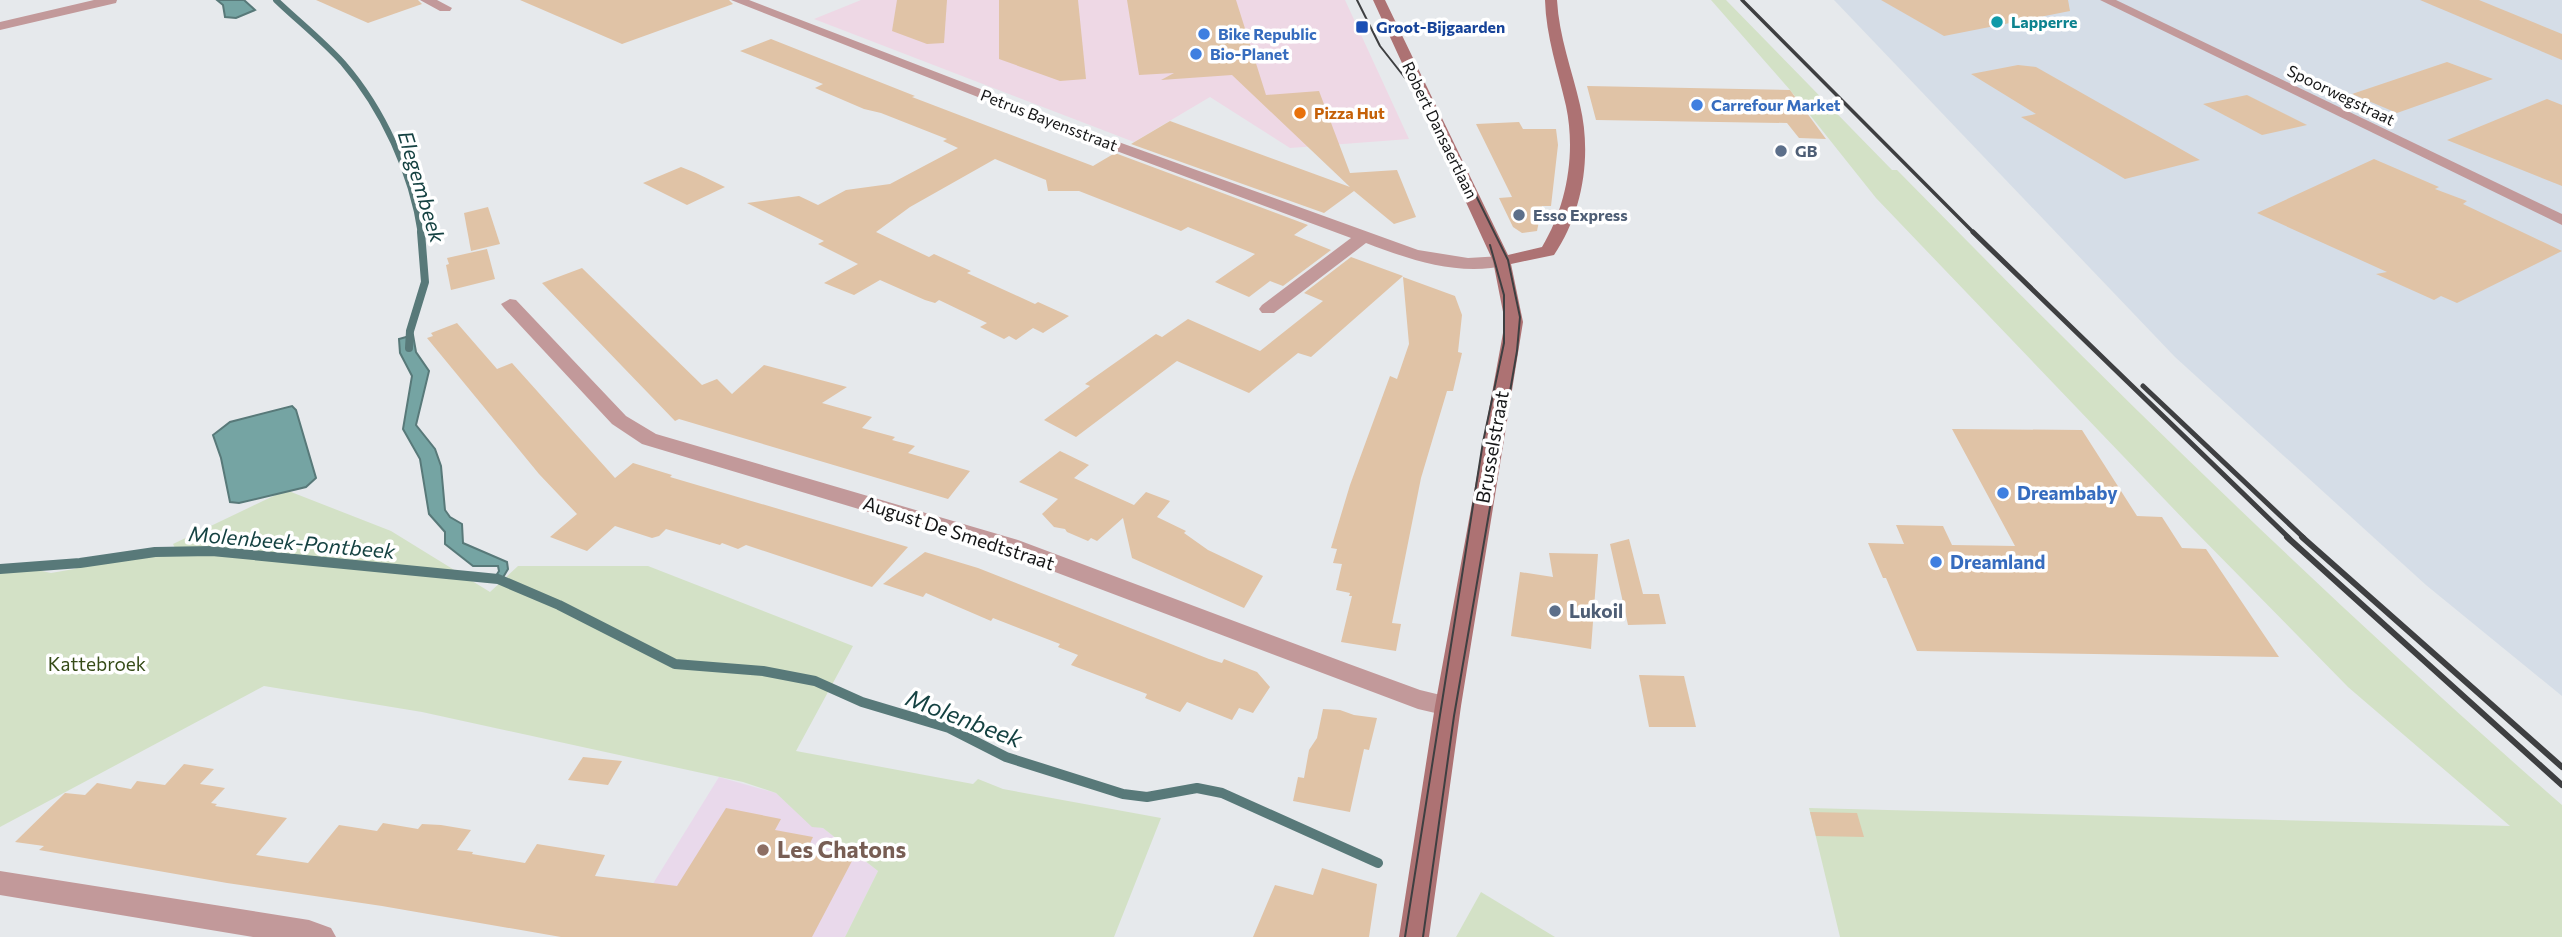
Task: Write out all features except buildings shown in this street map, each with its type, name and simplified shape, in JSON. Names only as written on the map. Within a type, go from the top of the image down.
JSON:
[{"type":"street","points":[[0,26],[111,0]]},
{"type":"street","points":[[426,0],[445,8]]},
{"type":"street","name":"Petrus Bayensstraat","points":[[737,0],[968,90],[1363,237],[1440,261],[1502,261]]},
{"type":"street","name":"Robert Dansaertlaan","points":[[1379,0],[1502,261]]},
{"type":"street","points":[[1502,261],[1548,251],[1560,235],[1575,179],[1576,123],[1557,46],[1551,0]]},
{"type":"street","name":"Spoorwegstraat","points":[[2106,0],[2562,220]]},
{"type":"street","points":[[1268,309],[1363,237]]},
{"type":"street","name":"Brusselstraat","points":[[1414,937],[1448,706],[1491,444],[1512,335],[1512,304],[1502,261]]},
{"type":"street","name":"August De Smedtstraat","points":[[510,304],[619,420],[649,439],[1010,546],[1339,671],[1418,699],[1448,706]]},
{"type":"street","points":[[0,883],[296,930],[321,937]]},
{"type":"shaded area","points":[[861,0],[1345,0],[1409,139],[1290,148],[1210,97],[1134,142],[814,19]]},
{"type":"shaded area","points":[[1834,0],[2562,0],[2562,696],[2426,585],[2175,357]]},
{"type":"shaded area","name":"Les Chatons","points":[[719,777],[776,793],[812,826],[823,828],[878,871],[845,937],[620,937]]},
{"type":"green space","points":[[1711,0],[1726,0],[1892,170],[1897,170],[2223,494],[2390,651],[2562,805],[2562,937],[1840,937],[1809,808],[2510,826],[2348,687],[2190,526],[1876,198],[1790,90]]},
{"type":"green space","name":"Kattebroek","points":[[286,490],[391,531],[490,592],[518,566],[648,566],[853,646],[796,751],[973,784],[978,779],[1003,789],[1161,818],[1114,937],[845,937],[878,871],[823,828],[812,827],[776,793],[743,782],[422,712],[264,686],[0,827],[0,571],[28,568],[51,573],[74,569],[108,556],[176,550],[173,544]]},
{"type":"green space","points":[[1481,892],[1555,937],[1456,937]]},
{"type":"water","points":[[217,0],[244,0],[255,10],[236,18],[225,17],[223,5]]},
{"type":"water","points":[[413,335],[416,352],[429,371],[416,425],[435,449],[441,466],[445,510],[450,517],[462,524],[463,543],[507,562],[508,569],[502,579],[494,579],[499,571],[498,566],[473,566],[445,544],[445,532],[429,514],[420,459],[403,429],[412,376],[400,353],[399,339]]},
{"type":"water","points":[[292,406],[296,410],[316,478],[306,487],[239,503],[230,502],[213,435],[230,422]]},
{"type":"waterway","name":"Elegembeek","points":[[276,0],[343,63],[371,101],[403,165],[421,234]]},
{"type":"waterway","name":"Elegembeek","points":[[409,348],[410,331],[425,282],[421,232]]},
{"type":"waterway","name":"Molenbeek","points":[[0,569],[80,563],[155,552],[212,551],[498,579],[559,605],[675,664],[763,671],[815,681],[862,702],[949,728],[1006,757],[1123,794],[1147,797],[1197,788],[1222,793],[1378,863]]},
{"type":"tram line","points":[[1357,0],[1380,46],[1439,121],[1508,260],[1520,317],[1517,351],[1454,716],[1423,937]]},
{"type":"tram line","points":[[1405,937],[1483,442],[1504,343],[1504,295],[1490,245]]},
{"type":"railway","points":[[1742,0],[1973,232]]},
{"type":"railway","points":[[1973,232],[2289,538]]},
{"type":"railway","points":[[2143,386],[2304,538]]},
{"type":"railway","points":[[2287,537],[2562,785]]},
{"type":"railway","points":[[2302,537],[2562,767]]},
{"type":"place","name":"Lapperre","points":[[1997,22]]},
{"type":"place","name":"Groot-Bijgaarden","points":[[1362,27]]},
{"type":"place","name":"Bike Republic","points":[[1204,34]]},
{"type":"place","name":"Bio-Planet","points":[[1196,54]]},
{"type":"place","name":"Carrefour Market","points":[[1697,105]]},
{"type":"place","name":"Pizza Hut","points":[[1300,113]]},
{"type":"place","name":"GB","points":[[1781,151]]},
{"type":"place","name":"Esso Express","points":[[1519,215]]},
{"type":"place","name":"Dreambaby","points":[[2003,493]]},
{"type":"place","name":"Dreamland","points":[[1936,562]]},
{"type":"place","name":"Lukoil","points":[[1555,611]]},
{"type":"place","name":"Les Chatons","points":[[763,850]]},
{"type":"water label","name":"Molenbeek-Pontbeek","points":[[292,543]]}]
